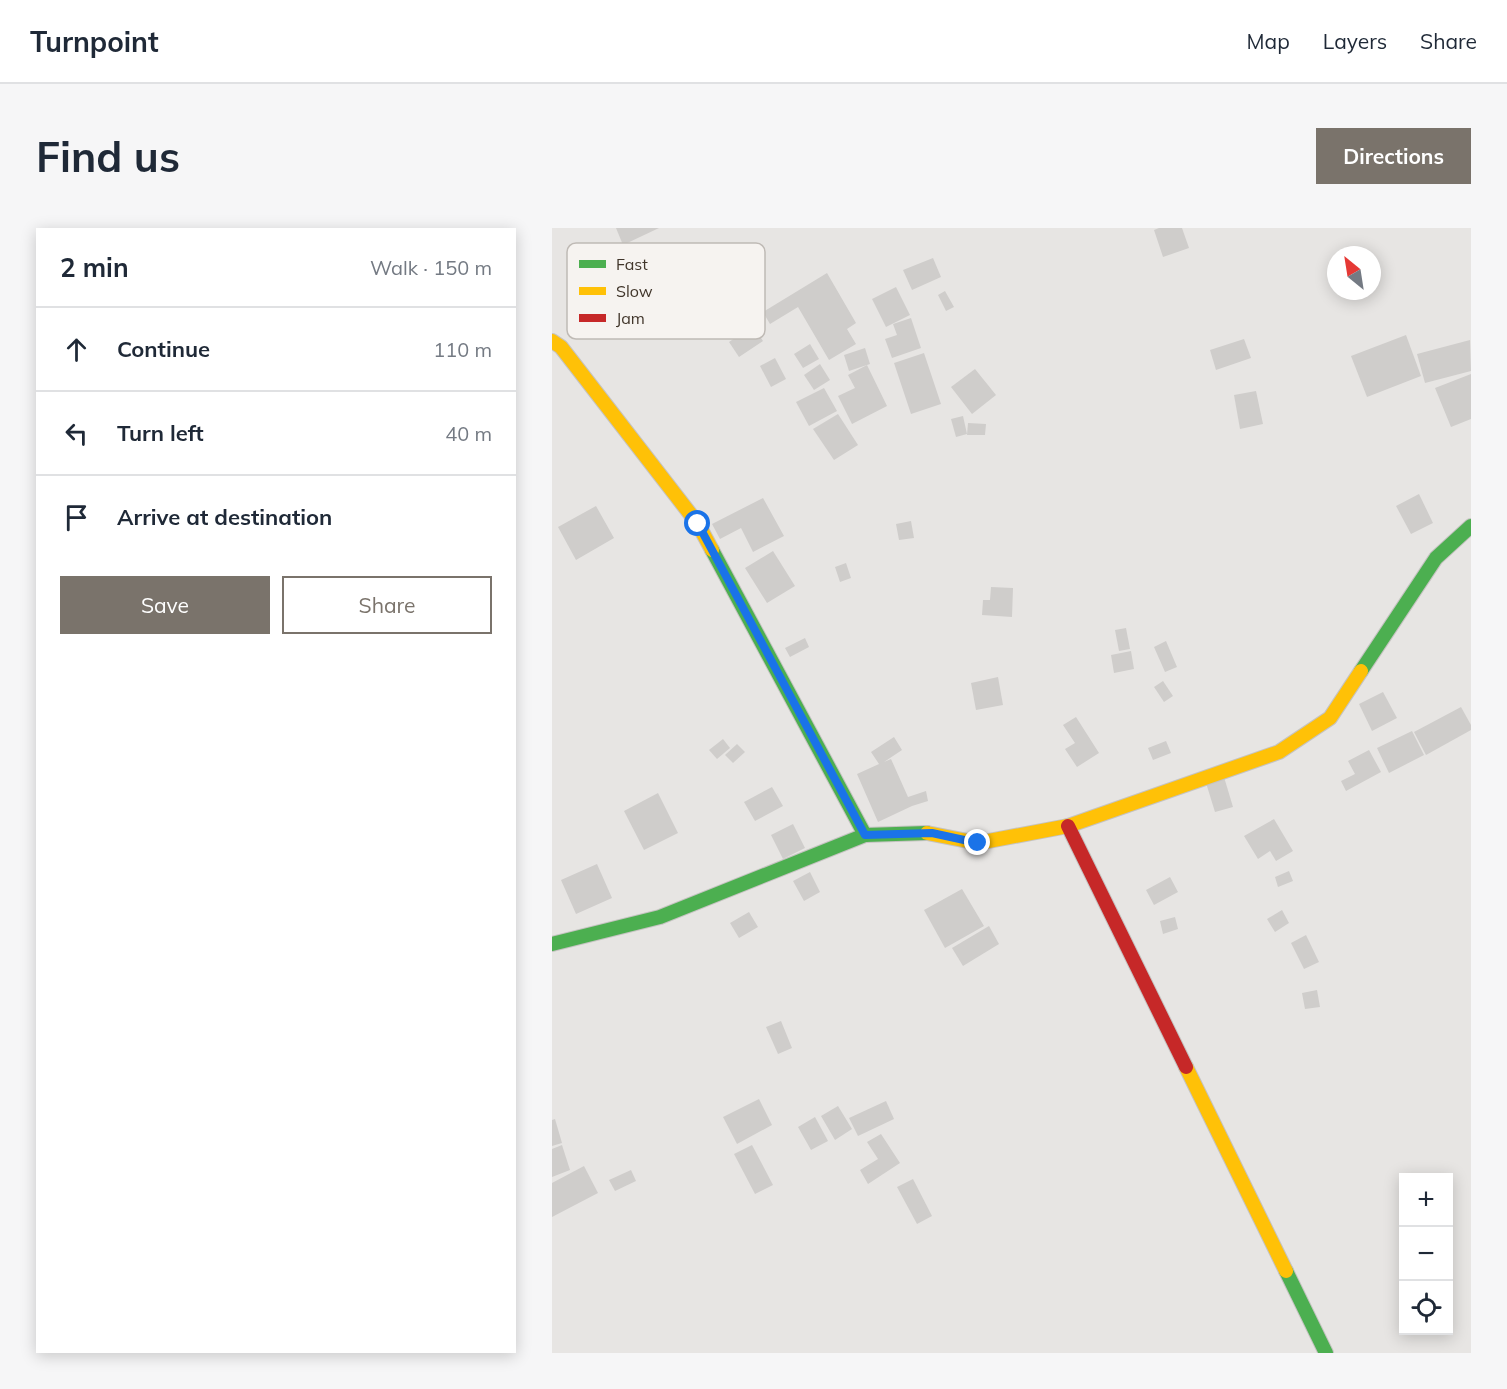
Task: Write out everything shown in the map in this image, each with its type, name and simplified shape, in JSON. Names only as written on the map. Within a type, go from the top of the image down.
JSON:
[{"type":"street","points":[[552,340],[561,347],[698,524],[865,835]]},
{"type":"street","points":[[552,944],[660,917],[865,835],[932,833],[978,843],[1068,826],[1278,753],[1330,718],[1436,558],[1471,526]]},
{"type":"street","points":[[1068,826],[1326,1353]]},
{"type":"building","points":[[616,228],[659,228],[627,243],[622,243]]},
{"type":"building","points":[[1182,228],[1189,248],[1163,257],[1154,230]]},
{"type":"building","points":[[933,258],[941,277],[912,290],[903,270]]},
{"type":"building","points":[[827,273],[856,323],[847,329],[856,344],[829,360],[798,307],[770,324],[765,311]]},
{"type":"building","points":[[896,287],[910,315],[886,327],[872,299]]},
{"type":"building","points":[[945,291],[954,307],[946,311],[938,295]]},
{"type":"building","points":[[911,318],[921,348],[892,358],[885,339],[897,335],[893,324]]},
{"type":"building","points":[[1406,335],[1421,376],[1367,397],[1351,356]]},
{"type":"building","points":[[734,339],[762,339],[763,341],[739,357],[729,342]]},
{"type":"building","points":[[1244,339],[1251,358],[1216,370],[1210,350]]},
{"type":"building","points":[[1470,340],[1471,371],[1425,383],[1417,354]]},
{"type":"building","points":[[810,344],[819,359],[803,368],[794,354]]},
{"type":"building","points":[[865,348],[870,364],[849,371],[844,355]]},
{"type":"building","points":[[924,353],[941,404],[911,414],[894,363]]},
{"type":"building","points":[[775,358],[786,379],[771,387],[760,366]]},
{"type":"building","points":[[820,364],[830,380],[814,390],[804,375]]},
{"type":"building","points":[[867,365],[887,406],[852,424],[838,396],[855,388],[848,375]]},
{"type":"building","points":[[975,369],[996,395],[972,414],[951,387]]},
{"type":"building","points":[[1471,374],[1471,419],[1451,427],[1435,388]]},
{"type":"building","points":[[824,388],[837,411],[809,426],[796,402]]},
{"type":"building","points":[[1256,391],[1263,424],[1240,429],[1234,395]]},
{"type":"building","points":[[838,414],[858,445],[834,460],[813,429]]},
{"type":"building","points":[[963,416],[967,434],[956,437],[951,419]]},
{"type":"building","points":[[968,423],[986,424],[985,435],[967,435]]},
{"type":"building","points":[[1419,494],[1433,523],[1411,534],[1396,506]]},
{"type":"building","points":[[763,498],[784,536],[753,552],[741,528],[720,539],[712,524]]},
{"type":"building","points":[[596,506],[614,538],[576,560],[558,527]]},
{"type":"building","points":[[911,521],[914,538],[899,540],[896,524]]},
{"type":"building","points":[[773,551],[795,586],[767,603],[745,568]]},
{"type":"building","points":[[846,563],[851,578],[840,582],[835,567]]},
{"type":"building","points":[[991,587],[1013,588],[1012,617],[982,615],[983,600],[990,600]]},
{"type":"building","points":[[1126,628],[1130,649],[1119,651],[1115,630]]},
{"type":"building","points":[[805,638],[809,647],[790,657],[785,648]]},
{"type":"building","points":[[1166,641],[1177,667],[1165,672],[1154,647]]},
{"type":"building","points":[[1131,651],[1134,669],[1114,673],[1111,655]]},
{"type":"building","points":[[998,677],[1003,705],[976,710],[971,683]]},
{"type":"building","points":[[1163,681],[1173,696],[1164,702],[1154,687]]},
{"type":"building","points":[[1383,692],[1397,718],[1372,731],[1359,704]]},
{"type":"building","points":[[1461,707],[1471,725],[1471,730],[1426,755],[1414,732]]},
{"type":"building","points":[[1076,717],[1099,753],[1077,767],[1065,749],[1075,743],[1063,725]]},
{"type":"building","points":[[1412,731],[1424,755],[1389,773],[1377,748]]},
{"type":"building","points":[[894,737],[902,750],[884,762],[891,759],[908,797],[926,791],[928,801],[878,822],[857,774],[879,764],[871,752]]},
{"type":"building","points":[[723,739],[730,748],[717,759],[709,750]]},
{"type":"building","points":[[1166,741],[1171,753],[1153,760],[1148,748]]},
{"type":"building","points":[[737,744],[745,752],[733,763],[725,755]]},
{"type":"building","points":[[1369,750],[1381,772],[1346,791],[1341,781],[1355,774],[1348,761]]},
{"type":"building","points":[[1224,777],[1233,807],[1215,812],[1206,783]]},
{"type":"building","points":[[772,787],[783,806],[755,821],[744,802]]},
{"type":"building","points":[[658,793],[678,833],[644,850],[624,811]]},
{"type":"building","points":[[1274,819],[1293,851],[1276,861],[1270,851],[1258,859],[1244,836]]},
{"type":"building","points":[[793,824],[805,848],[783,859],[771,835]]},
{"type":"building","points":[[597,864],[612,898],[576,914],[561,880]]},
{"type":"building","points":[[1289,871],[1293,881],[1278,887],[1275,877]]},
{"type":"building","points":[[810,872],[820,892],[804,901],[793,881]]},
{"type":"building","points":[[1170,877],[1178,892],[1154,905],[1146,890]]},
{"type":"building","points":[[962,889],[984,926],[945,948],[924,910]]},
{"type":"building","points":[[1282,910],[1289,923],[1275,932],[1267,919]]},
{"type":"building","points":[[749,912],[758,927],[739,938],[730,923]]},
{"type":"building","points":[[1175,917],[1178,929],[1163,934],[1160,921]]},
{"type":"building","points":[[989,926],[999,944],[963,966],[952,948]]},
{"type":"building","points":[[1306,935],[1319,962],[1304,969],[1291,943]]},
{"type":"building","points":[[1317,990],[1320,1007],[1305,1009],[1302,993]]},
{"type":"building","points":[[781,1021],[792,1048],[778,1054],[766,1027]]},
{"type":"building","points":[[759,1099],[772,1125],[737,1144],[723,1117]]},
{"type":"building","points":[[886,1101],[894,1119],[858,1136],[849,1118]]},
{"type":"building","points":[[838,1106],[852,1129],[835,1140],[821,1116]]},
{"type":"building","points":[[815,1117],[828,1141],[811,1150],[798,1127]]},
{"type":"building","points":[[555,1119],[562,1143],[552,1146],[552,1120]]},
{"type":"building","points":[[881,1134],[900,1163],[868,1184],[860,1170],[878,1159],[867,1142]]},
{"type":"building","points":[[562,1145],[570,1170],[552,1177],[552,1149]]},
{"type":"building","points":[[752,1145],[773,1185],[755,1194],[734,1154]]},
{"type":"building","points":[[584,1166],[598,1193],[552,1217],[552,1183]]},
{"type":"building","points":[[631,1170],[636,1181],[615,1191],[609,1180]]},
{"type":"building","points":[[913,1179],[932,1216],[917,1224],[897,1187]]},
{"type":"traffic: fast","points":[[1361,671],[1436,558],[1471,526]]},
{"type":"traffic: fast","points":[[712,550],[865,835]]},
{"type":"traffic: fast","points":[[552,944],[660,917],[865,835],[927,833]]},
{"type":"traffic: fast","points":[[1286,1271],[1326,1353]]},
{"type":"traffic: slow","points":[[552,341],[561,347],[698,524],[712,550]]},
{"type":"traffic: slow","points":[[927,833],[978,843],[1068,826],[1279,752],[1330,718],[1361,671]]},
{"type":"traffic: slow","points":[[1186,1067],[1286,1271]]},
{"type":"traffic: jam","points":[[1068,826],[1186,1067]]},
{"type":"route","points":[[698,524],[865,835],[932,833],[978,843]]}]
